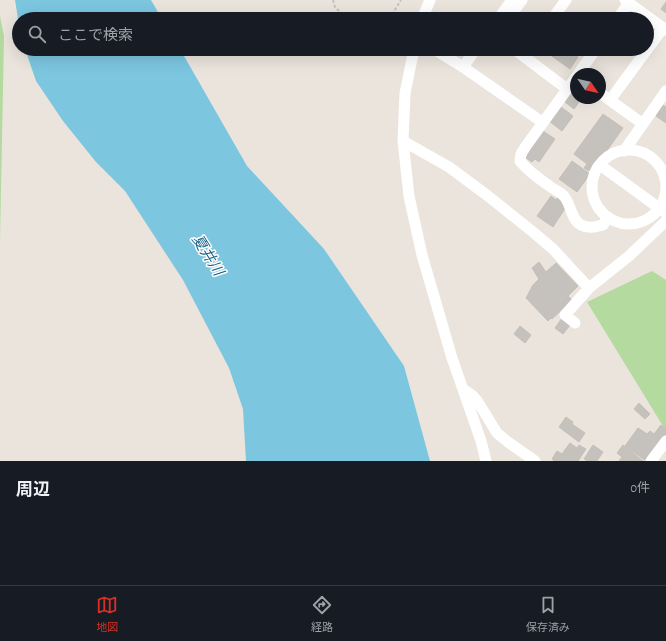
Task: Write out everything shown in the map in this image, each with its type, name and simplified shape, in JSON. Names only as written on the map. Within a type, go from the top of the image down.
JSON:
[{"type":"street","points":[[425,12],[430,0]]},
{"type":"street","points":[[503,12],[512,0]]},
{"type":"street","points":[[513,12],[522,0]]},
{"type":"street","points":[[557,12],[566,0]]},
{"type":"street","points":[[621,12],[627,2],[641,12]]},
{"type":"street","points":[[654,21],[665,29],[654,43]]},
{"type":"street","points":[[413,56],[405,93],[403,141],[409,196],[422,255],[452,358],[481,441],[486,461]]},
{"type":"street","points":[[445,56],[542,122]]},
{"type":"street","points":[[463,67],[471,56]]},
{"type":"street","points":[[530,56],[567,89]]},
{"type":"street","points":[[582,68],[591,56]]},
{"type":"street","points":[[610,100],[644,56]]},
{"type":"street","points":[[570,85],[526,146],[521,154],[520,161],[536,178],[563,195],[568,201],[574,218],[580,225],[588,228],[603,225],[608,218]]},
{"type":"street","points":[[624,151],[666,91]]},
{"type":"street","points":[[606,97],[643,124]]},
{"type":"street","points":[[403,141],[449,167],[488,196],[553,249],[589,288]]},
{"type":"street","points":[[624,151],[635,151],[646,154],[654,160],[666,179],[663,211],[636,224],[621,223],[608,218],[599,209],[594,199],[592,187],[594,176],[600,165],[606,158],[624,151]]},
{"type":"street","points":[[600,165],[663,211]]},
{"type":"street","points":[[575,323],[565,315],[589,288],[629,256],[666,221]]},
{"type":"street","points":[[462,388],[473,396],[478,402],[497,433],[535,461]]},
{"type":"street","points":[[651,461],[666,441]]},
{"type":"path","points":[[333,0],[336,7],[341,12]]},
{"type":"path","points":[[394,12],[401,0]]},
{"type":"green space","points":[[0,16],[4,36],[0,241]]},
{"type":"green space","points":[[652,271],[666,280],[666,431],[587,302]]},
{"type":"water","points":[[15,0],[151,0],[158,12],[17,12]]},
{"type":"water","name":"夏井川","points":[[27,56],[184,56],[247,166],[324,249],[404,366],[430,461],[246,461],[243,409],[229,368],[183,280],[125,191],[96,162],[63,121],[36,81]]},
{"type":"building","points":[[666,2],[666,13],[661,9]]},
{"type":"building","points":[[552,56],[577,56],[578,57],[570,69]]},
{"type":"building","points":[[570,94],[570,104],[578,104],[574,109],[565,102]]},
{"type":"building","points":[[663,105],[666,107],[666,123],[656,116]]},
{"type":"building","points":[[561,107],[573,116],[562,131],[549,121]]},
{"type":"building","points":[[603,114],[623,128],[594,169],[592,167],[589,171],[584,168],[587,164],[574,154]]},
{"type":"building","points":[[543,131],[555,139],[539,162],[535,159],[532,162],[526,158],[527,154]]},
{"type":"building","points":[[572,161],[590,174],[577,192],[559,179]]},
{"type":"building","points":[[551,196],[556,200],[557,198],[566,207],[553,227],[537,216]]},
{"type":"building","points":[[539,262],[546,272],[556,263],[578,286],[568,296],[573,301],[548,321],[526,298],[533,285],[539,279],[532,268]]},
{"type":"building","points":[[562,318],[570,325],[563,334],[555,328]]},
{"type":"building","points":[[520,326],[531,335],[525,343],[514,334]]},
{"type":"building","points":[[639,403],[650,414],[645,419],[634,409]]},
{"type":"building","points":[[566,417],[573,422],[572,424],[585,433],[579,442],[559,427]]},
{"type":"building","points":[[661,425],[666,429],[666,434],[647,461],[625,446],[638,428],[647,434],[650,431],[654,434]]},
{"type":"building","points":[[570,443],[577,448],[579,445],[586,449],[578,461],[553,461],[554,460],[552,459],[557,451],[562,454]]},
{"type":"building","points":[[593,445],[603,452],[597,461],[588,461],[584,459]]},
{"type":"building","points":[[623,445],[643,461],[619,461],[622,457],[617,453]]}]
